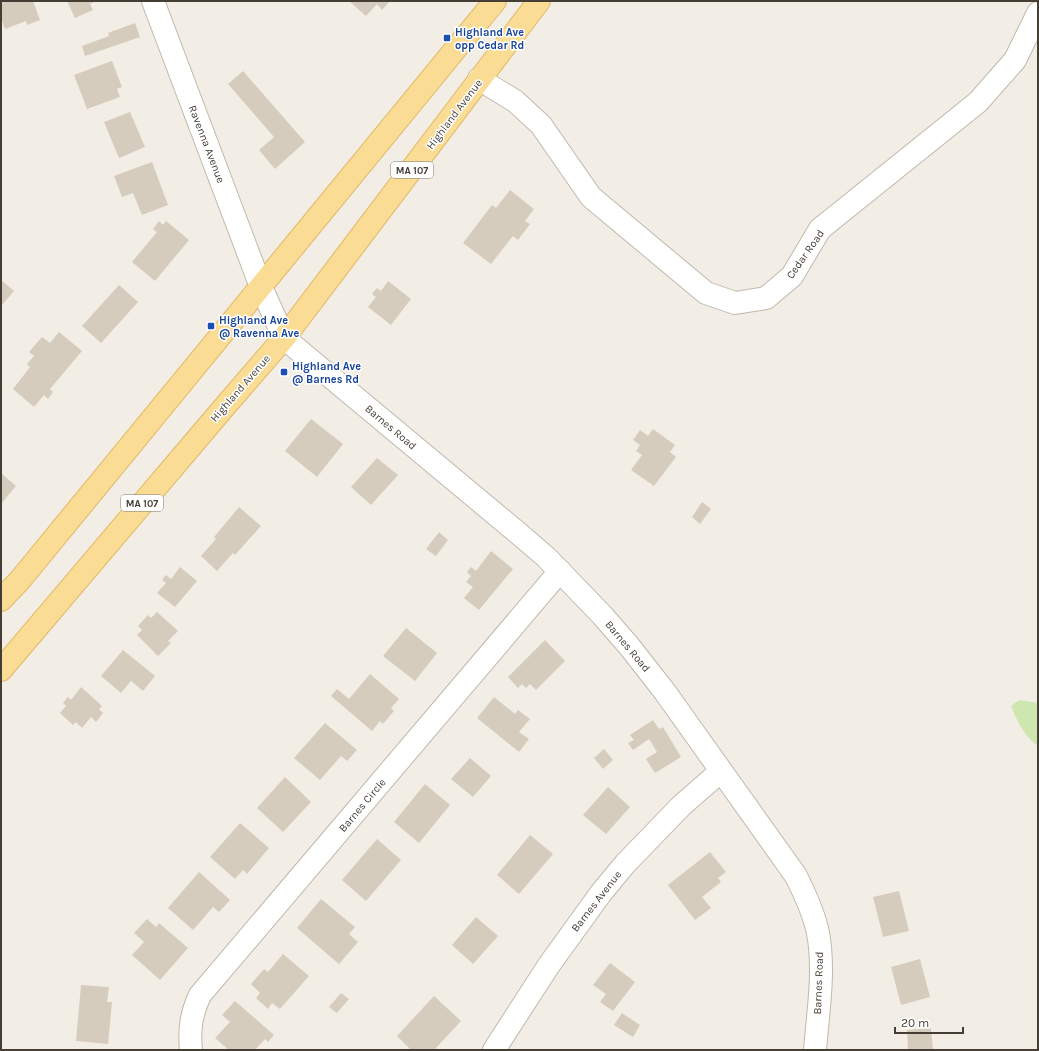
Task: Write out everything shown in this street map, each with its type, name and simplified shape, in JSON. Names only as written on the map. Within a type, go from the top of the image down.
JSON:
[{"type":"main road","points":[[1,600],[261,287],[495,1]]},
{"type":"main road","name":"Highland Avenue","points":[[1,670],[221,410],[284,338],[539,1]]},
{"type":"street","name":"Ravenna Avenue","points":[[153,1],[261,287],[284,338]]},
{"type":"street","points":[[1037,1],[1038,5]]},
{"type":"street","name":"Cedar Road","points":[[479,79],[515,101],[541,125],[591,197],[706,293],[735,303],[766,298],[792,276],[820,229],[978,102],[1015,60],[1038,13]]},
{"type":"street","name":"Barnes Road","points":[[284,338],[546,557],[630,646],[665,692],[796,876],[811,910],[818,933],[820,955],[820,984],[815,1050]]},
{"type":"street","name":"Barnes Circle","points":[[192,1050],[190,1035],[191,1022],[194,1007],[200,996],[560,571]]},
{"type":"street","name":"Barnes Avenue","points":[[494,1050],[549,965],[601,893],[625,864],[681,806],[721,771]]},
{"type":"green space","points":[[1019,700],[1038,703],[1038,746],[1025,733],[1013,712],[1011,706]]},
{"type":"building","points":[[7,1],[33,1],[40,20],[27,25],[26,21],[5,29],[1,18],[1,3]]},
{"type":"building","points":[[67,1],[96,1],[90,4],[93,10],[75,18]]},
{"type":"building","points":[[349,1],[390,1],[382,10],[377,4],[366,16]]},
{"type":"building","points":[[135,23],[140,37],[85,56],[82,46],[109,36],[108,33]]},
{"type":"building","points":[[112,61],[122,87],[117,89],[120,97],[87,109],[74,75]]},
{"type":"building","points":[[243,71],[305,142],[275,169],[259,150],[274,137],[228,84]]},
{"type":"building","points":[[130,112],[145,147],[119,158],[104,122]]},
{"type":"building","points":[[152,162],[168,205],[142,215],[133,193],[122,197],[114,176]]},
{"type":"building","points":[[510,190],[534,209],[525,221],[530,224],[518,240],[513,236],[491,264],[463,243],[492,205],[496,208]]},
{"type":"building","points":[[159,221],[163,225],[166,221],[189,240],[155,281],[132,262],[157,232],[153,229]]},
{"type":"building","points":[[1,280],[14,291],[1,306]]},
{"type":"building","points":[[388,281],[411,299],[391,325],[368,307],[376,297],[372,294],[377,288],[381,291]]},
{"type":"building","points":[[119,285],[138,302],[101,343],[82,326]]},
{"type":"building","points":[[59,332],[82,351],[50,389],[53,392],[48,399],[44,395],[34,407],[13,389],[30,367],[27,364],[34,356],[29,352],[42,337],[50,343]]},
{"type":"building","points":[[311,419],[343,444],[317,477],[285,451]]},
{"type":"building","points":[[653,429],[675,445],[670,452],[676,457],[654,486],[631,470],[642,455],[636,451],[640,445],[633,440],[640,430],[648,436]]},
{"type":"building","points":[[377,458],[398,475],[371,505],[351,487]]},
{"type":"building","points":[[1,473],[16,486],[1,504]]},
{"type":"building","points":[[702,502],[711,509],[700,524],[692,517]]},
{"type":"building","points":[[239,507],[261,526],[235,555],[233,553],[217,571],[201,556],[216,539],[214,537]]},
{"type":"building","points":[[439,532],[448,540],[436,556],[426,549]]},
{"type":"building","points":[[491,551],[513,569],[479,610],[464,598],[473,587],[466,582],[471,576],[467,572],[471,567],[476,571]]},
{"type":"building","points":[[180,567],[197,581],[175,607],[157,593],[166,583],[162,580],[166,575],[171,579]]},
{"type":"building","points":[[157,612],[178,631],[168,641],[171,643],[158,656],[137,635],[142,630],[138,626],[148,615],[151,618]]},
{"type":"building","points":[[406,628],[437,653],[415,681],[383,656]]},
{"type":"building","points":[[545,640],[565,661],[536,690],[530,684],[526,688],[522,684],[518,688],[508,677]]},
{"type":"building","points":[[123,650],[155,676],[143,691],[131,681],[121,693],[101,676]]},
{"type":"building","points":[[370,674],[399,699],[391,708],[394,711],[383,724],[380,721],[372,731],[331,696],[337,689],[349,699]]},
{"type":"building","points":[[81,687],[102,706],[99,709],[103,713],[96,722],[91,717],[82,728],[76,722],[73,725],[60,713],[66,706],[63,703],[68,697],[71,700]]},
{"type":"building","points":[[494,697],[515,714],[518,710],[530,719],[519,732],[529,739],[519,752],[477,718]]},
{"type":"building","points":[[653,720],[659,729],[663,727],[681,757],[655,773],[646,759],[657,752],[649,739],[633,750],[628,743],[634,740],[630,735]]},
{"type":"building","points":[[325,723],[357,750],[347,761],[341,756],[320,780],[294,758]]},
{"type":"building","points":[[604,749],[613,760],[603,769],[594,758]]},
{"type":"building","points":[[470,758],[491,776],[473,797],[451,779]]},
{"type":"building","points":[[285,777],[311,802],[283,832],[257,808]]},
{"type":"building","points":[[425,784],[450,805],[419,843],[394,822]]},
{"type":"building","points":[[608,787],[630,807],[606,834],[583,815]]},
{"type":"building","points":[[240,823],[269,848],[247,874],[243,870],[235,879],[210,857]]},
{"type":"building","points":[[530,835],[553,854],[519,894],[497,875]]},
{"type":"building","points":[[377,839],[401,860],[366,901],[342,880]]},
{"type":"building","points":[[710,852],[726,872],[718,878],[721,882],[702,897],[711,908],[695,920],[668,885]]},
{"type":"building","points":[[199,872],[230,900],[219,912],[213,907],[193,930],[168,908]]},
{"type":"building","points":[[899,891],[909,931],[883,937],[873,897]]},
{"type":"building","points":[[321,899],[355,927],[349,934],[358,942],[339,964],[297,928]]},
{"type":"building","points":[[476,917],[498,936],[473,964],[452,945]]},
{"type":"building","points":[[147,919],[156,927],[159,923],[188,948],[160,980],[132,955],[144,942],[134,933]]},
{"type":"building","points":[[283,954],[309,976],[280,1009],[272,1003],[268,1009],[256,998],[260,993],[251,984],[264,969],[268,972]]},
{"type":"building","points":[[920,959],[930,997],[901,1005],[891,967]]},
{"type":"building","points":[[610,963],[635,982],[613,1011],[600,1002],[606,994],[593,985]]},
{"type":"building","points":[[81,985],[109,987],[107,1002],[112,1002],[108,1044],[76,1041]]},
{"type":"building","points":[[341,993],[349,999],[337,1013],[329,1007]]},
{"type":"building","points":[[434,996],[461,1021],[434,1050],[411,1050],[397,1036]]},
{"type":"building","points":[[235,1001],[274,1035],[268,1042],[265,1039],[255,1050],[229,1050],[215,1038],[230,1022],[222,1015]]},
{"type":"building","points":[[622,1013],[640,1025],[633,1037],[614,1025]]},
{"type":"building","points":[[931,1028],[933,1050],[908,1050],[907,1030]]},
{"type":"place","name":"Highland Ave opp Cedar Rd","points":[[447,38]]},
{"type":"place","name":"Highland Ave @ Ravenna Ave","points":[[211,326]]},
{"type":"place","name":"Highland Ave @ Barnes Rd","points":[[284,372]]}]
